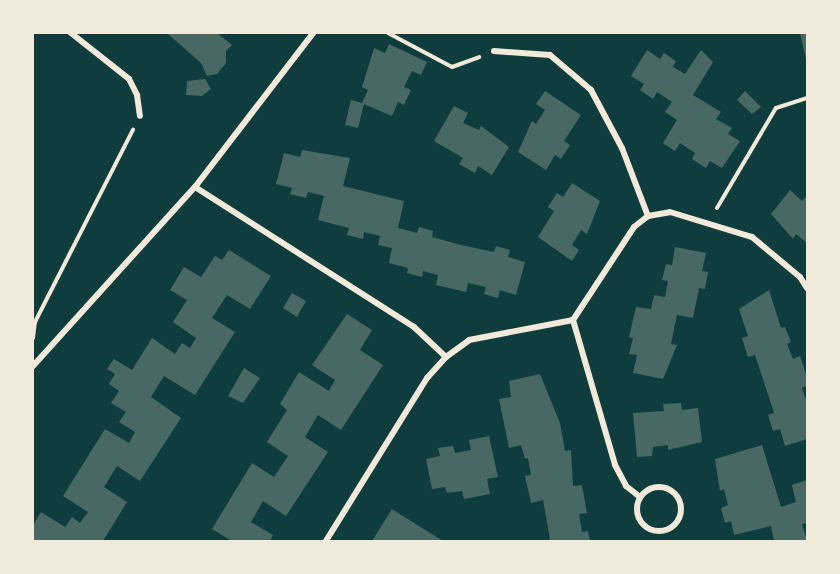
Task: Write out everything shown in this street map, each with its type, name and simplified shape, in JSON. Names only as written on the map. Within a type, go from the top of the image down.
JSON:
[{"type":"street","points":[[71,33],[129,79],[137,94],[140,116]]},
{"type":"street","points":[[33,366],[195,187],[313,33]]},
{"type":"street","points":[[494,51],[550,55],[591,90],[622,148],[648,216]]},
{"type":"street","points":[[195,187],[414,327],[446,357]]},
{"type":"street","points":[[326,541],[427,378],[446,357],[469,340],[573,320],[634,227],[648,216],[670,212],[713,222],[752,237],[800,277],[807,288]]},
{"type":"street","points":[[573,320],[615,465],[626,486],[640,497]]},
{"type":"street","points":[[651,488],[666,488],[677,496],[680,517],[664,531],[649,530],[638,519],[640,497],[651,488]]},
{"type":"path","points":[[388,33],[452,67],[494,51]]},
{"type":"path","points":[[713,222],[717,207],[776,108],[807,98]]},
{"type":"path","points":[[33,340],[34,322],[140,116]]},
{"type":"building","points":[[167,33],[217,33],[232,45],[226,51],[226,63],[217,74],[207,76],[201,63]]},
{"type":"building","points":[[800,33],[807,33],[807,59],[806,59]]},
{"type":"building","points":[[389,44],[427,62],[421,75],[412,71],[404,87],[411,90],[404,105],[398,102],[392,116],[364,104],[358,128],[345,125],[351,100],[362,103],[368,90],[362,87],[374,48],[385,53]]},
{"type":"building","points":[[647,50],[660,59],[664,53],[676,61],[673,67],[685,74],[701,50],[713,62],[693,95],[721,112],[716,119],[732,128],[728,134],[740,141],[722,168],[710,161],[706,168],[692,159],[695,153],[680,143],[675,151],[663,143],[677,120],[665,112],[672,102],[657,92],[653,99],[640,90],[644,84],[631,76]]},
{"type":"building","points":[[205,79],[211,89],[202,96],[186,95],[187,81]]},
{"type":"building","points":[[545,91],[581,115],[564,141],[570,145],[561,159],[555,155],[546,170],[518,152],[532,121],[536,124],[545,110],[536,104]]},
{"type":"building","points":[[745,91],[761,107],[752,114],[737,100]]},
{"type":"building","points":[[454,106],[468,113],[463,123],[479,130],[481,126],[509,147],[492,175],[478,166],[475,173],[459,164],[463,158],[434,141]]},
{"type":"building","points":[[302,150],[350,158],[343,186],[404,201],[398,228],[417,233],[419,227],[433,231],[432,237],[494,252],[496,246],[510,250],[508,257],[525,262],[516,295],[500,290],[498,298],[484,294],[486,287],[468,283],[466,292],[436,285],[438,275],[423,271],[422,277],[407,273],[408,268],[389,263],[392,248],[378,245],[380,236],[364,232],[363,239],[347,235],[349,228],[318,220],[324,196],[308,192],[306,198],[290,194],[292,188],[276,184],[284,153],[300,157]]},
{"type":"building","points":[[572,183],[600,201],[587,234],[581,230],[572,245],[579,250],[572,261],[538,237],[554,211],[548,207],[557,193],[563,197]]},
{"type":"building","points":[[790,190],[802,201],[807,196],[807,243],[796,234],[793,239],[771,214]]},
{"type":"building","points":[[675,247],[706,253],[702,271],[708,272],[705,289],[699,288],[693,318],[677,315],[671,344],[677,345],[663,379],[633,373],[637,355],[629,354],[633,338],[629,337],[636,307],[651,309],[654,295],[665,297],[668,281],[662,280],[666,264],[672,265]]},
{"type":"building","points":[[229,250],[271,276],[250,309],[227,295],[212,318],[235,332],[195,395],[164,376],[151,397],[181,418],[140,481],[117,466],[104,487],[127,502],[103,541],[33,541],[33,525],[41,512],[65,527],[72,517],[80,523],[88,512],[63,496],[105,429],[129,443],[135,432],[119,422],[126,412],[111,403],[119,391],[109,384],[115,374],[107,369],[114,359],[132,370],[152,338],[175,354],[182,343],[190,348],[196,338],[173,322],[187,300],[170,290],[184,267],[201,277],[215,256],[222,260]]},
{"type":"building","points":[[769,290],[781,328],[785,327],[791,342],[787,344],[793,359],[800,356],[807,377],[807,386],[802,388],[807,403],[807,439],[785,446],[780,429],[773,431],[768,415],[774,413],[755,355],[748,357],[742,338],[748,336],[739,309]]},
{"type":"building","points":[[292,293],[306,301],[297,317],[283,308]]},
{"type":"building","points":[[347,314],[372,330],[360,350],[383,365],[341,430],[318,415],[305,437],[328,452],[286,516],[263,501],[251,522],[273,535],[270,541],[232,541],[212,529],[252,463],[274,477],[288,456],[267,442],[287,410],[280,404],[299,372],[329,391],[335,380],[312,365]]},
{"type":"building","points":[[244,368],[260,378],[243,403],[228,396]]},
{"type":"building","points":[[540,374],[560,423],[565,451],[571,450],[573,486],[582,485],[587,513],[579,514],[582,532],[588,531],[590,541],[546,541],[550,539],[543,500],[531,503],[525,476],[531,475],[528,458],[525,459],[521,445],[509,448],[499,399],[511,397],[509,381]]},
{"type":"building","points":[[681,403],[682,410],[698,408],[702,442],[668,450],[668,445],[653,447],[652,456],[637,457],[633,413],[664,411],[663,404]]},
{"type":"building","points":[[489,436],[498,477],[487,479],[490,494],[464,499],[462,491],[447,493],[445,487],[432,489],[426,459],[440,456],[438,448],[453,446],[455,453],[471,450],[469,440]]},
{"type":"building","points":[[762,445],[781,507],[796,502],[792,485],[807,480],[807,523],[802,524],[807,541],[774,541],[771,526],[734,535],[731,521],[725,523],[721,508],[728,505],[724,489],[720,491],[715,459]]},
{"type":"building","points":[[392,509],[403,516],[443,541],[372,541]]}]
